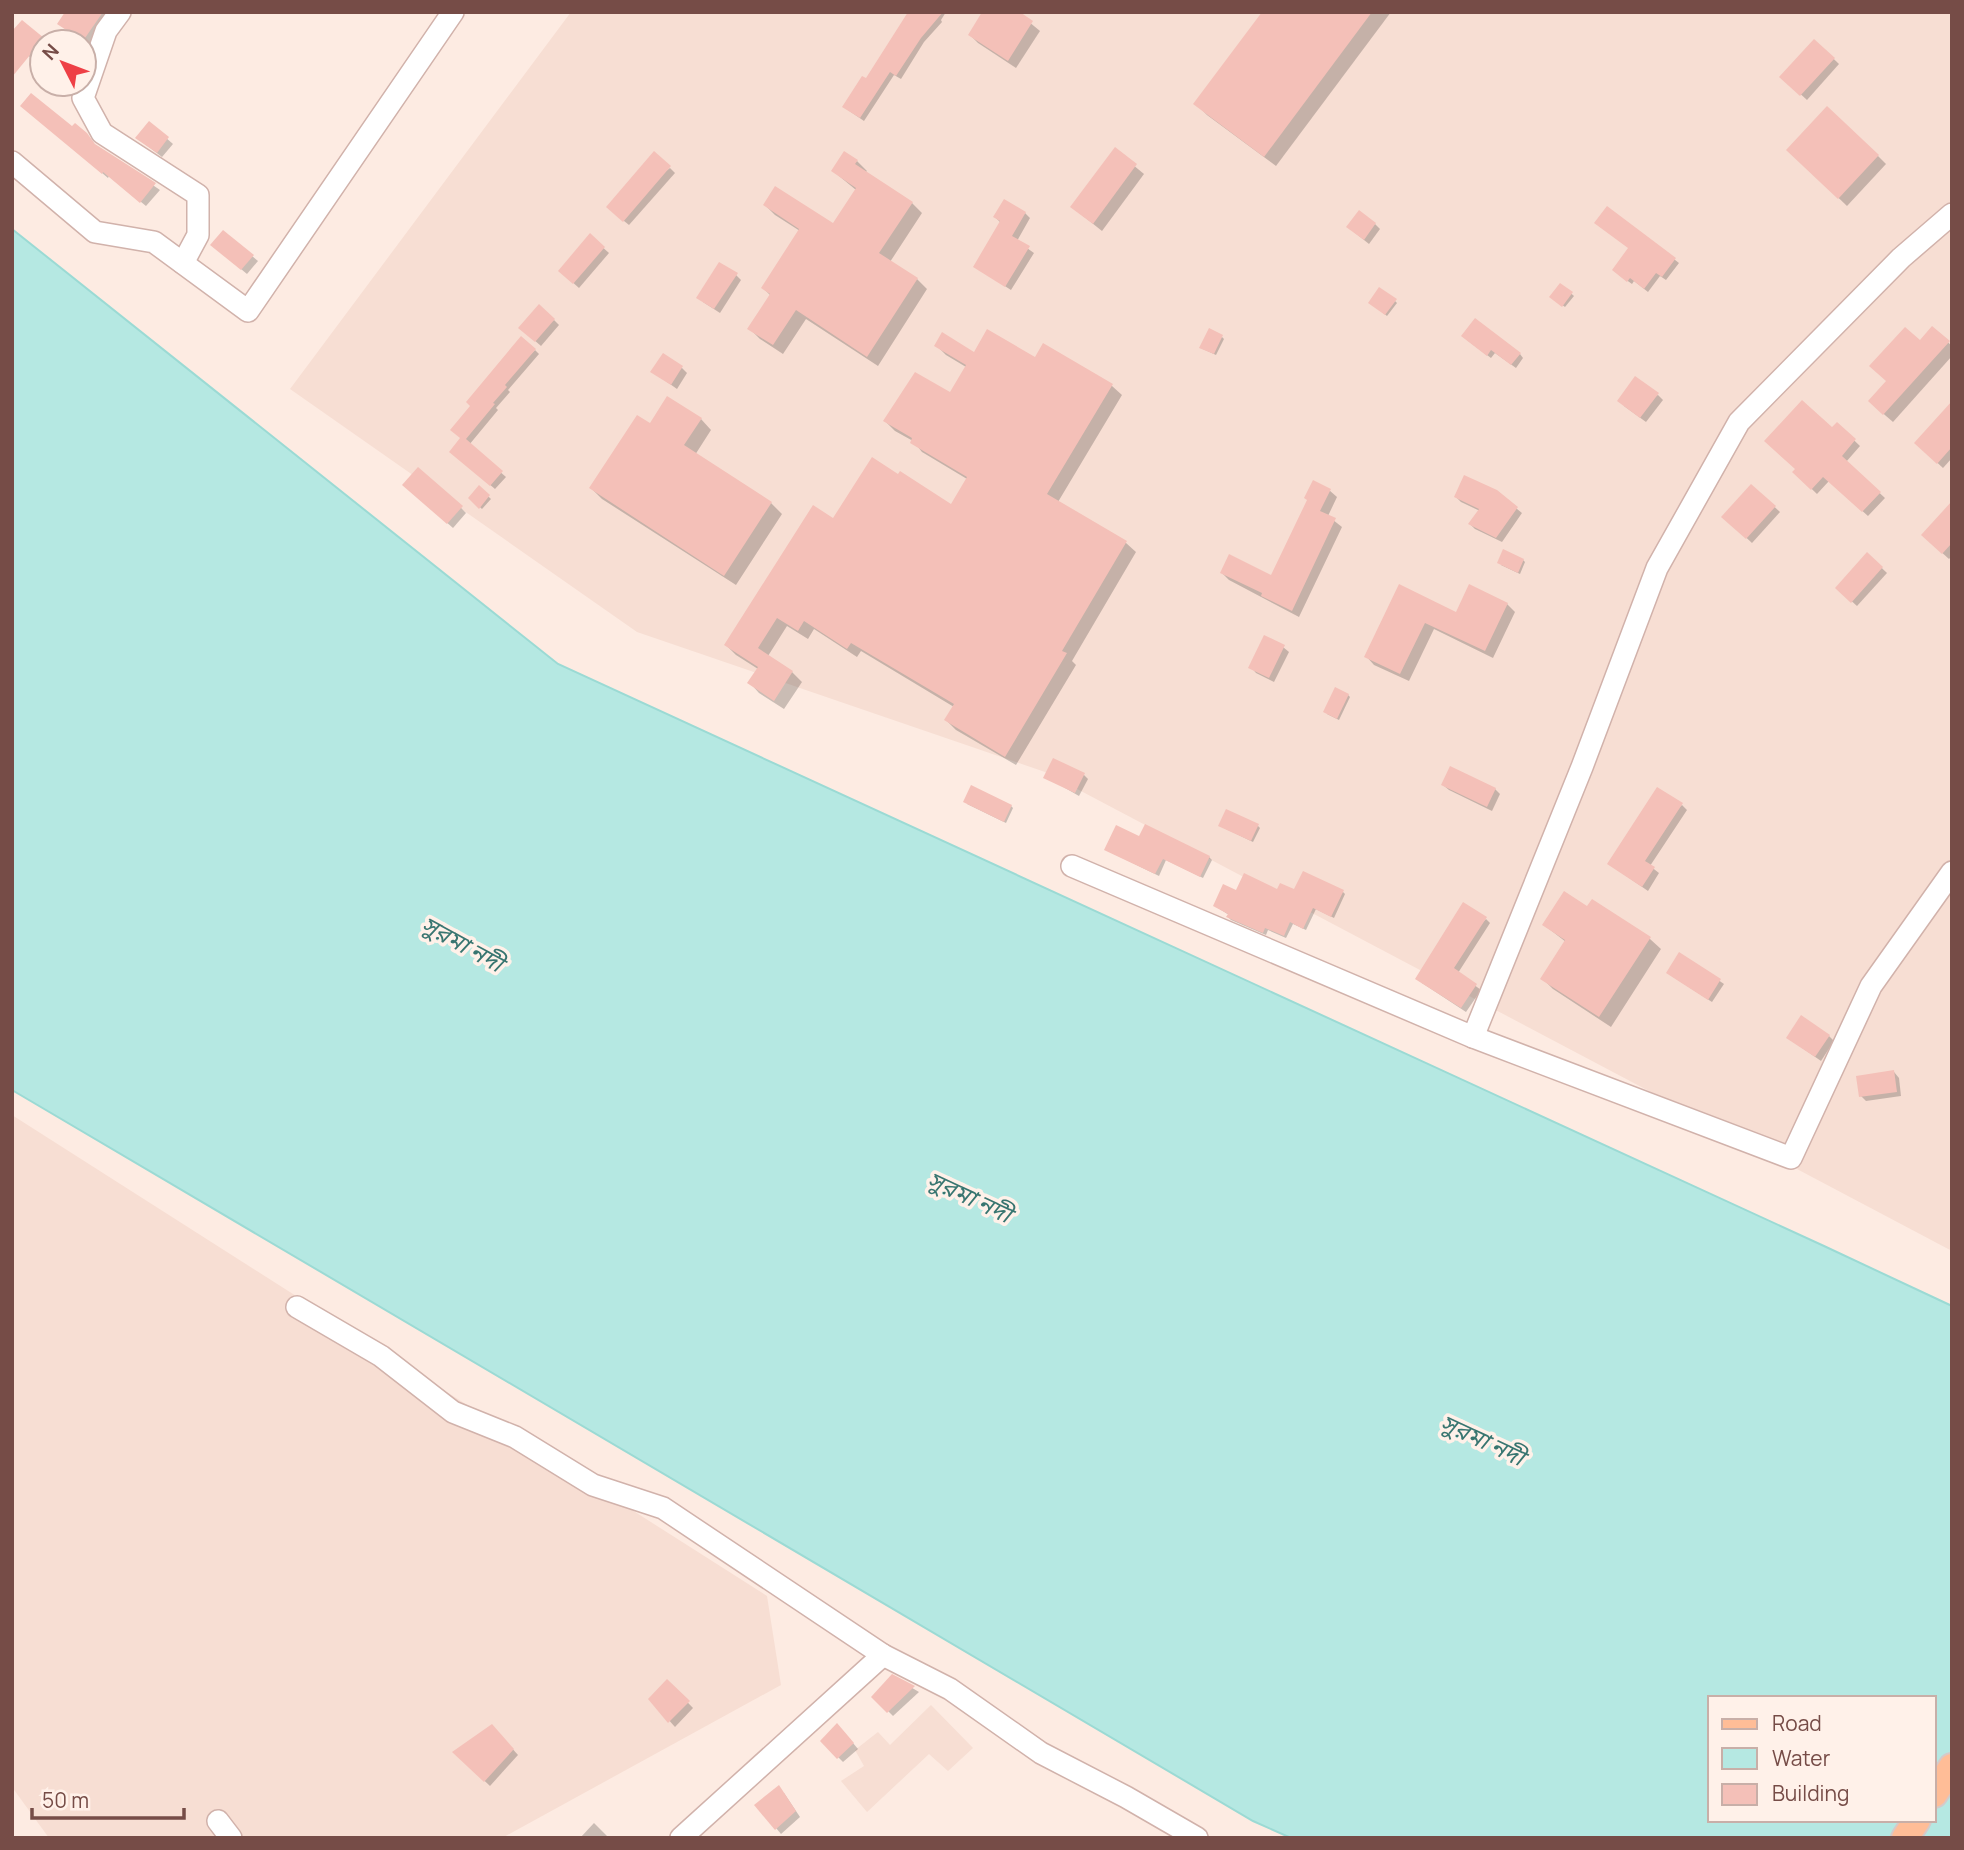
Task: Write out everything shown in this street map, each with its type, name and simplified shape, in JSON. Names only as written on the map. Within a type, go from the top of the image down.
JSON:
[{"type":"main road","points":[[1936,1791],[1952,1767]]},
{"type":"main road","points":[[1905,1838],[1916,1822]]},
{"type":"street","points":[[120,12],[106,31],[82,97],[102,134],[198,195],[198,235],[183,263]]},
{"type":"street","points":[[12,162],[95,232],[154,242],[248,311],[453,12]]},
{"type":"street","points":[[1474,1037],[1582,767],[1657,568],[1739,422],[1901,258],[1952,214]]},
{"type":"street","points":[[1072,866],[1474,1037],[1791,1158],[1871,986],[1952,872]]},
{"type":"street","points":[[297,1307],[381,1356],[453,1412],[515,1437],[593,1485],[663,1508],[883,1655],[950,1689],[1041,1753],[1197,1838]]},
{"type":"street","points":[[681,1838],[883,1655]]},
{"type":"shaded area","points":[[571,12],[1952,12],[1952,1251],[1045,772],[637,632],[290,389]]},
{"type":"shaded area","points":[[12,1115],[767,1596],[781,1685],[502,1838],[49,1838],[12,1787]]},
{"type":"shaded area","points":[[931,1705],[973,1748],[948,1771],[929,1754],[867,1812],[841,1781],[864,1766],[855,1750],[878,1732],[890,1745]]},
{"type":"water","name":"সুরমা নদী","points":[[12,229],[558,664],[1952,1306],[1952,1838],[1291,1838],[1253,1821],[12,1090]]},
{"type":"building","points":[[65,12],[103,12],[92,28],[63,28],[57,24]]},
{"type":"building","points":[[908,12],[943,12],[921,38],[896,76],[890,72],[860,118],[842,107],[862,76],[866,78]]},
{"type":"building","points":[[982,12],[1020,12],[1033,21],[1008,61],[968,35]]},
{"type":"building","points":[[1262,12],[1372,12],[1264,157],[1193,104]]},
{"type":"building","points":[[22,20],[32,28],[28,28],[28,58],[12,77],[12,31]]},
{"type":"building","points":[[1814,39],[1835,58],[1800,96],[1779,77]]},
{"type":"building","points":[[28,97],[37,98],[72,126],[75,123],[95,144],[156,183],[140,203],[20,106]]},
{"type":"building","points":[[1827,106],[1879,155],[1838,199],[1786,150]]},
{"type":"building","points":[[149,121],[169,137],[157,153],[135,138]]},
{"type":"building","points":[[1115,147],[1137,164],[1093,224],[1070,207]]},
{"type":"building","points":[[654,151],[671,166],[623,222],[606,207]]},
{"type":"building","points":[[844,151],[858,160],[855,164],[913,202],[879,253],[918,278],[867,357],[796,310],[773,345],[747,329],[770,294],[761,288],[799,229],[763,205],[775,186],[833,223],[856,188],[831,171]]},
{"type":"building","points":[[1004,199],[1026,212],[1012,236],[1030,246],[1005,287],[973,267],[1000,221],[993,217]]},
{"type":"building","points":[[1607,206],[1676,258],[1662,277],[1656,273],[1644,289],[1630,278],[1627,282],[1612,270],[1628,248],[1594,223]]},
{"type":"building","points":[[1359,210],[1376,223],[1364,240],[1346,227]]},
{"type":"building","points":[[223,230],[254,255],[241,270],[210,245]]},
{"type":"building","points":[[590,233],[605,247],[573,284],[558,271]]},
{"type":"building","points":[[719,262],[738,273],[714,309],[696,298]]},
{"type":"building","points":[[1560,283],[1573,292],[1562,307],[1549,297]]},
{"type":"building","points":[[1379,287],[1397,299],[1385,315],[1368,303]]},
{"type":"building","points":[[539,304],[555,319],[535,342],[518,328]]},
{"type":"building","points":[[1475,318],[1521,353],[1511,365],[1491,350],[1487,356],[1461,336]]},
{"type":"building","points":[[1932,326],[1950,341],[1883,415],[1868,401],[1886,381],[1869,366],[1905,327],[1920,340]]},
{"type":"building","points":[[1209,328],[1223,335],[1214,354],[1199,348]]},
{"type":"building","points":[[987,329],[1035,357],[1043,343],[1113,384],[1047,494],[1127,541],[1062,651],[1067,653],[1005,757],[944,720],[954,704],[851,643],[847,649],[804,621],[798,631],[777,618],[758,648],[793,671],[774,701],[747,683],[758,667],[724,645],[813,505],[833,518],[872,457],[898,474],[900,471],[951,504],[967,477],[910,443],[912,438],[883,421],[915,372],[950,392],[966,365],[934,346],[942,332],[974,352]]},
{"type":"building","points":[[521,336],[536,349],[505,385],[507,387],[493,403],[495,404],[466,439],[503,471],[490,486],[449,452],[460,438],[450,430],[470,406],[466,402]]},
{"type":"building","points":[[663,353],[683,366],[671,385],[650,372]]},
{"type":"building","points":[[1635,376],[1659,393],[1640,418],[1617,401]]},
{"type":"building","points":[[667,396],[702,418],[684,445],[772,502],[724,576],[589,488],[637,415],[650,423]]},
{"type":"building","points":[[1802,400],[1832,427],[1837,422],[1856,439],[1842,456],[1881,492],[1862,512],[1823,477],[1811,490],[1792,472],[1795,469],[1764,441]]},
{"type":"building","points":[[1952,401],[1952,447],[1937,464],[1914,443]]},
{"type":"building","points":[[418,467],[463,506],[447,524],[402,485]]},
{"type":"building","points":[[1464,475],[1497,490],[1518,507],[1496,538],[1468,524],[1479,509],[1454,497]]},
{"type":"building","points":[[1313,480],[1331,489],[1320,511],[1336,518],[1292,611],[1220,573],[1229,554],[1271,575],[1307,500],[1304,498]]},
{"type":"building","points":[[1751,484],[1776,506],[1746,539],[1721,517]]},
{"type":"building","points":[[479,485],[490,495],[479,509],[468,498]]},
{"type":"building","points":[[1952,501],[1952,543],[1942,554],[1921,535]]},
{"type":"building","points":[[1503,549],[1524,559],[1518,573],[1497,563]]},
{"type":"building","points":[[1867,552],[1883,567],[1851,603],[1835,588]]},
{"type":"building","points":[[1399,584],[1456,612],[1469,584],[1508,603],[1485,651],[1425,623],[1400,674],[1364,657]]},
{"type":"building","points":[[1264,635],[1285,645],[1269,678],[1248,668]]},
{"type":"building","points":[[1335,687],[1349,694],[1337,719],[1323,712]]},
{"type":"building","points":[[1053,758],[1085,773],[1075,793],[1043,778]]},
{"type":"building","points":[[1450,766],[1496,788],[1487,807],[1441,785]]},
{"type":"building","points":[[971,785],[1012,805],[1004,822],[963,802]]},
{"type":"building","points":[[1657,787],[1683,803],[1645,861],[1655,867],[1642,887],[1607,864]]},
{"type":"building","points":[[1226,809],[1259,824],[1251,841],[1218,826]]},
{"type":"building","points":[[1145,824],[1210,856],[1200,877],[1163,859],[1155,874],[1104,850],[1116,825],[1139,836]]},
{"type":"building","points":[[1303,871],[1344,890],[1331,917],[1313,908],[1303,929],[1290,922],[1284,936],[1265,928],[1263,933],[1226,917],[1228,914],[1213,906],[1223,884],[1236,890],[1244,873],[1277,889],[1280,883],[1294,889]]},
{"type":"building","points":[[1564,891],[1587,906],[1592,899],[1651,937],[1599,1017],[1540,979],[1565,940],[1542,925]]},
{"type":"building","points":[[1463,902],[1487,917],[1454,968],[1477,984],[1461,1008],[1415,979]]},
{"type":"building","points":[[1679,952],[1721,979],[1708,1000],[1666,973]]},
{"type":"building","points":[[1801,1015],[1830,1035],[1815,1057],[1786,1038]]},
{"type":"building","points":[[1894,1070],[1897,1092],[1859,1097],[1856,1076]]},
{"type":"building","points":[[892,1674],[915,1686],[887,1713],[871,1697]]},
{"type":"building","points":[[667,1679],[690,1701],[668,1723],[648,1699]]},
{"type":"building","points":[[837,1723],[854,1743],[837,1759],[820,1741]]},
{"type":"building","points":[[492,1724],[514,1749],[484,1782],[452,1752]]},
{"type":"building","points":[[779,1785],[796,1811],[775,1830],[754,1805]]}]
